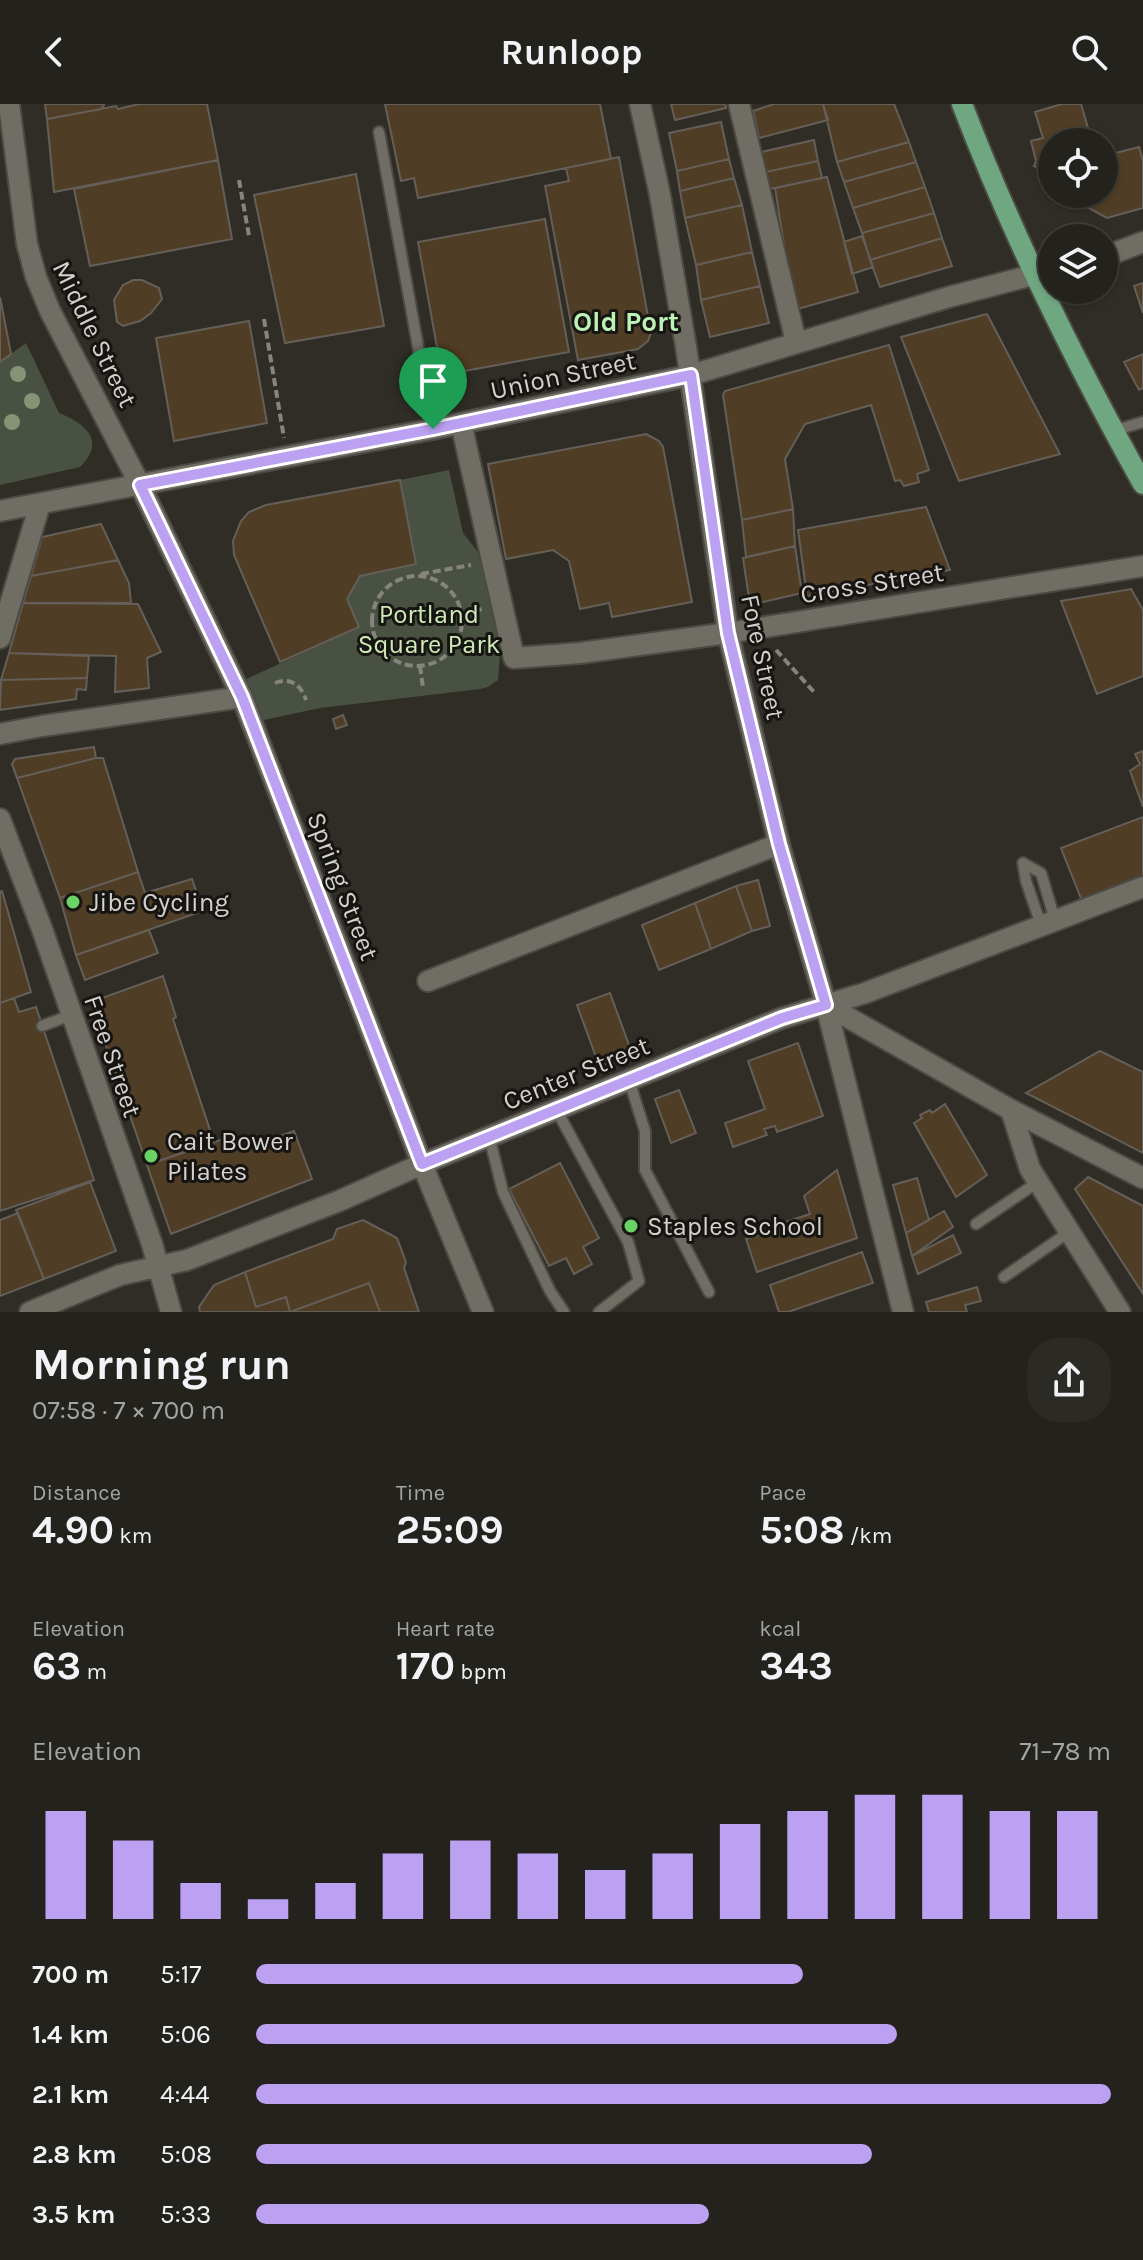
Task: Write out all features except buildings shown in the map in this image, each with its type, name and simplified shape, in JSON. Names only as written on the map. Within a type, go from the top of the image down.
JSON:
[{"type":"main road","points":[[962,104],[1038,260]]},
{"type":"main road","points":[[1058,304],[1113,431],[1143,484]]},
{"type":"street","name":"Middle Street","points":[[9,104],[27,244],[36,277],[50,311],[140,485]]},
{"type":"street","name":"Fore Street","points":[[640,104],[660,195],[691,375],[728,633],[779,844],[826,1005],[903,1312]]},
{"type":"street","points":[[739,104],[796,342]]},
{"type":"street","points":[[1118,252],[1143,242]]},
{"type":"street","name":"Union Street","points":[[0,511],[433,429],[691,375],[1038,274]]},
{"type":"street","name":"Cross Street","points":[[461,423],[514,658],[580,653],[728,633],[1143,566]]},
{"type":"street","name":"Spring Street","points":[[140,485],[242,697],[422,1164],[483,1312]]},
{"type":"street","points":[[0,638],[40,504]]},
{"type":"street","points":[[0,734],[242,697]]},
{"type":"street","name":"Free Street","points":[[0,819],[160,1265],[171,1312]]},
{"type":"street","points":[[428,981],[779,844]]},
{"type":"street","name":"Center Street","points":[[30,1312],[120,1275],[187,1260],[339,1201],[489,1136],[782,1018],[865,993],[1143,887]]},
{"type":"street","points":[[826,1005],[1011,1110],[1143,1178]]},
{"type":"street","points":[[1011,1110],[1030,1169],[1120,1312]]},
{"type":"lane","points":[[379,132],[433,429]]},
{"type":"lane","points":[[1113,431],[1143,422]]},
{"type":"lane","points":[[1023,863],[1041,873],[1048,922],[1026,881],[1023,863]]},
{"type":"lane","points":[[42,1026],[71,1015]]},
{"type":"lane","points":[[629,1080],[645,1131],[645,1170],[709,1292]]},
{"type":"lane","points":[[556,1109],[628,1242],[639,1281],[599,1312]]},
{"type":"lane","points":[[489,1136],[503,1192],[550,1291],[564,1312]]},
{"type":"lane","points":[[976,1224],[1038,1182]]},
{"type":"lane","points":[[1004,1277],[1069,1232]]},
{"type":"path","points":[[239,180],[249,236]]},
{"type":"path","points":[[264,319],[288,457]]},
{"type":"path","points":[[418,575],[433,578],[447,586],[457,598],[462,613],[462,629],[457,644],[446,656],[420,666],[406,665],[393,659],[374,638],[371,624],[378,597],[389,585],[403,577],[480,564]]},
{"type":"path","points":[[462,613],[488,608]]},
{"type":"path","points":[[776,650],[814,692]]},
{"type":"path","points":[[420,666],[423,688]]},
{"type":"path","points":[[275,683],[287,681],[299,686],[306,700]]},
{"type":"green space","points":[[26,343],[59,413],[84,428],[92,441],[92,449],[80,467],[0,485],[0,362]]},
{"type":"green space","name":"Portland Square Park","points":[[449,470],[463,533],[485,561],[500,654],[498,680],[480,689],[320,708],[259,721],[242,681],[359,627],[347,599],[360,576],[416,564],[400,480]]},
{"type":"place","name":"Jibe Cycling","points":[[73,902]]},
{"type":"place","name":"Cait Bower Pilates","points":[[151,1156]]},
{"type":"place","name":"Staples School","points":[[631,1226]]},
{"type":"district","name":"Old Port","points":[[626,321]]},
{"type":"route","points":[[691,375],[728,633],[779,844],[826,1005],[782,1018],[422,1164],[242,697],[140,485],[433,429],[691,375]]}]
